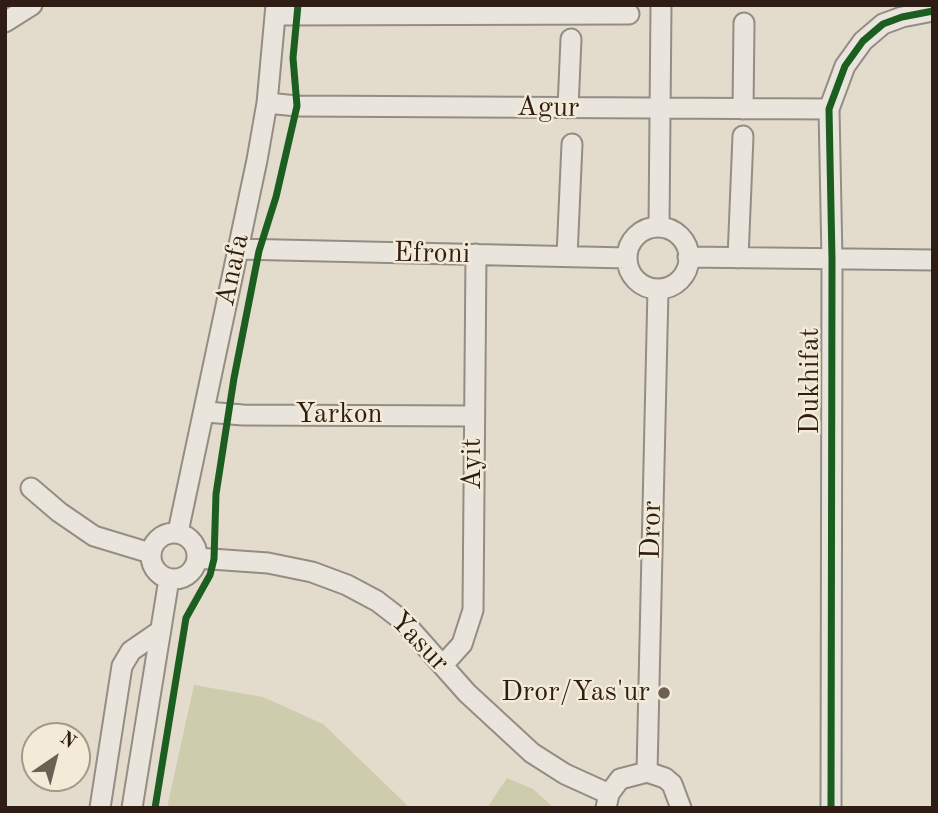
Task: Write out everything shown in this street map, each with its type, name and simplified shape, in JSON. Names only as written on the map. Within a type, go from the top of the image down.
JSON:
[{"type":"street","points":[[5,22],[32,5]]},
{"type":"street","points":[[659,227],[661,5]]},
{"type":"street","points":[[275,10],[492,10],[629,14]]},
{"type":"street","name":"Anafa","points":[[178,533],[267,103],[275,10]]},
{"type":"street","name":"Dukhifat","points":[[831,808],[830,109],[845,66],[863,41],[883,24],[933,11]]},
{"type":"street","points":[[743,109],[744,23]]},
{"type":"street","points":[[568,108],[571,39]]},
{"type":"street","name":"Agur","points":[[267,103],[296,106],[830,109]]},
{"type":"street","points":[[738,258],[743,136]]},
{"type":"street","points":[[567,256],[572,144]]},
{"type":"street","points":[[659,227],[676,233],[683,240],[688,257],[683,276],[658,289],[636,280],[627,258],[628,248],[640,232],[659,227]]},
{"type":"street","name":"Efroni","points":[[237,248],[627,258]]},
{"type":"street","name":"Ayit","points":[[443,665],[462,644],[473,610],[476,254]]},
{"type":"street","points":[[688,257],[933,260]]},
{"type":"street","name":"Dror","points":[[647,772],[658,289]]},
{"type":"street","name":"Yarkon","points":[[205,412],[243,415],[473,416]]},
{"type":"street","points":[[31,488],[59,513],[94,536],[150,553]]},
{"type":"street","points":[[178,533],[194,545],[197,558],[188,575],[169,579],[157,572],[150,553],[156,539],[178,533]]},
{"type":"street","name":"Yasur","points":[[197,558],[268,563],[312,572],[348,585],[403,621],[467,693],[532,753],[608,801]]},
{"type":"street","points":[[132,808],[169,579]]},
{"type":"street","points":[[100,808],[122,666],[131,651],[160,631]]},
{"type":"street","points":[[608,801],[620,779],[647,772],[665,778],[672,784],[681,808]]},
{"type":"green space","points":[[194,685],[263,697],[323,724],[410,808],[167,808]]},
{"type":"green space","points":[[507,778],[533,789],[554,808],[487,808]]},
{"type":"cycle path","points":[[155,808],[186,618],[210,575],[214,559],[216,494],[234,378],[259,251],[276,197],[297,106],[293,58],[298,5]]},
{"type":"cycle path","points":[[831,808],[832,259],[829,109],[845,66],[863,41],[883,24],[933,11]]},
{"type":"place","name":"Dror/Yas'ur","points":[[664,693]]}]
